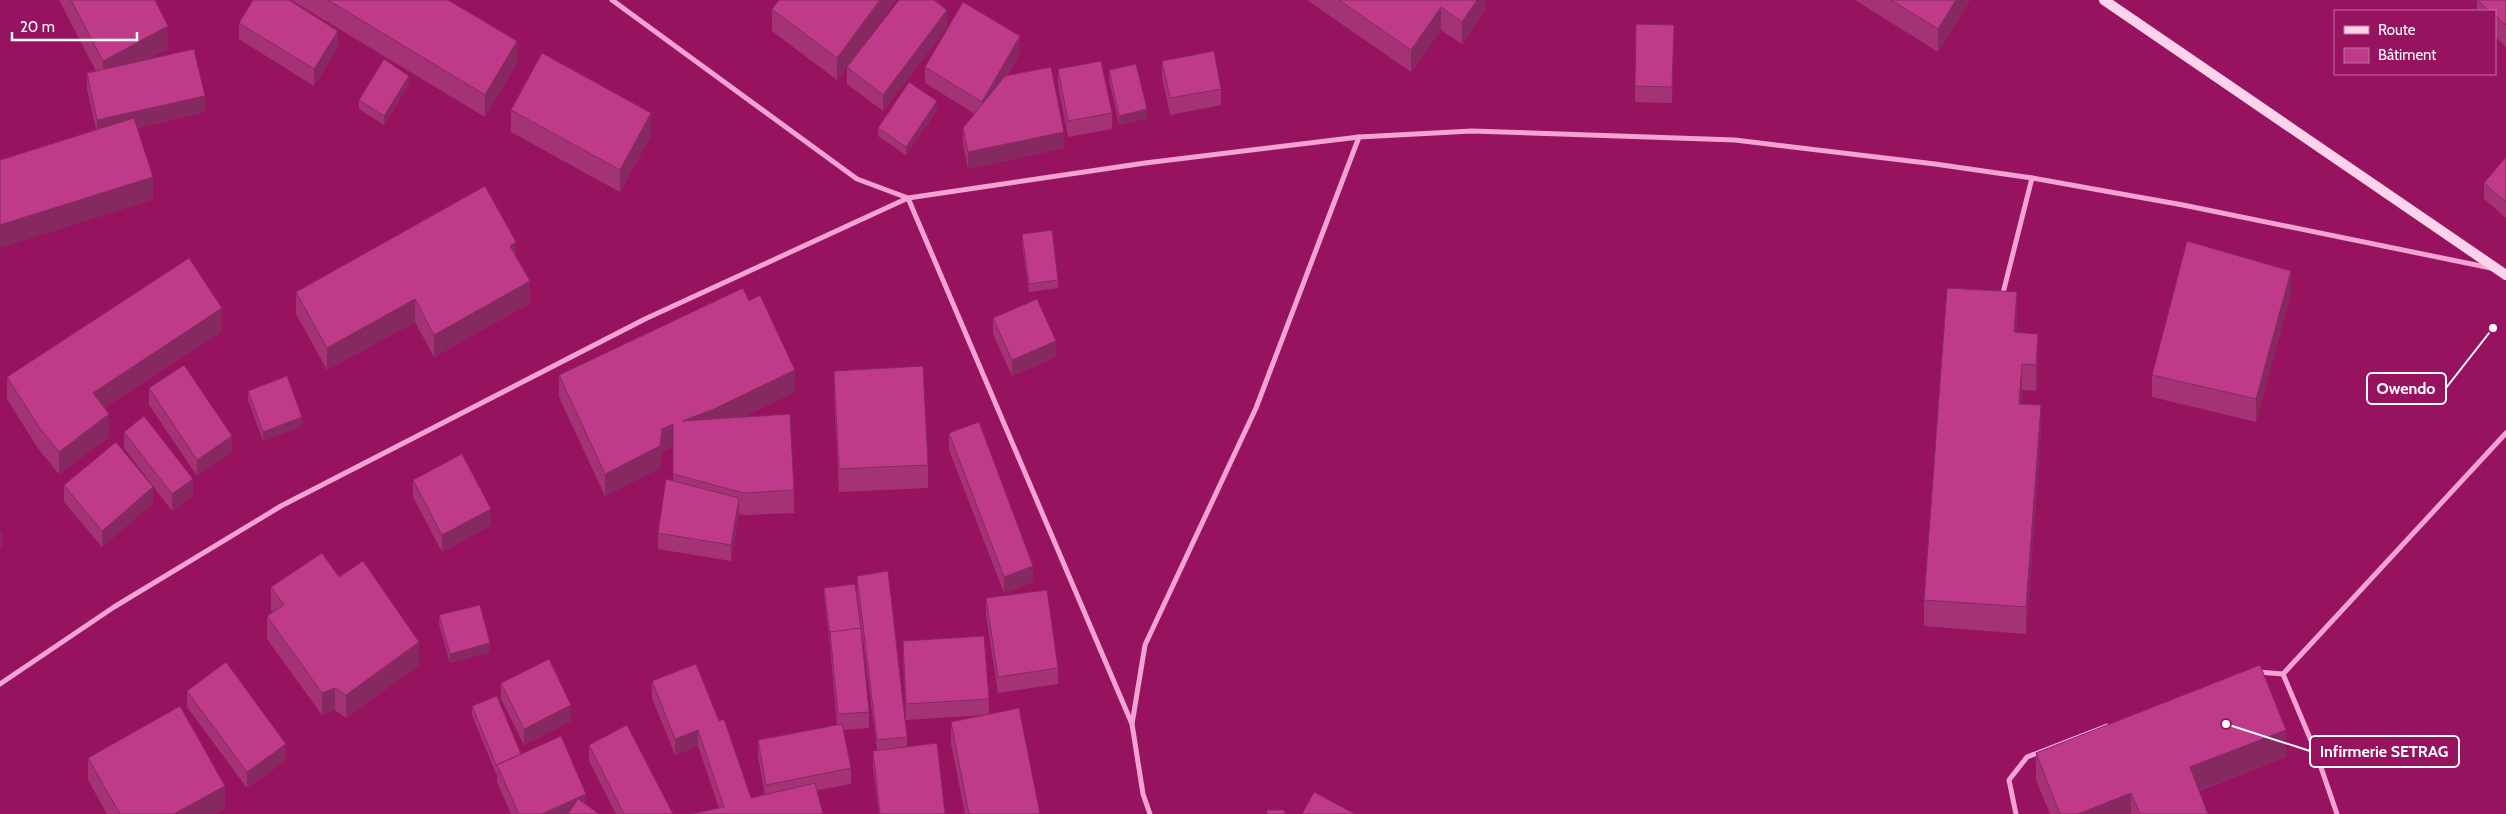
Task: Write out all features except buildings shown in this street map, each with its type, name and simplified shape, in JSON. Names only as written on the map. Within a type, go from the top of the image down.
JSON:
[{"type":"street","points":[[612,0],[857,180],[908,198],[1132,724],[1143,794],[1150,814]]},
{"type":"street","points":[[2104,0],[2506,276]]},
{"type":"street","points":[[0,684],[114,607],[281,506],[645,319],[908,198],[1145,163],[1360,137],[1472,130],[1735,140],[1935,164],[2032,178],[2183,204],[2496,269]]},
{"type":"street","points":[[1132,724],[1145,645],[1256,408],[1360,137]]},
{"type":"street","points":[[2000,303],[2032,178]]},
{"type":"street","points":[[2252,673],[2282,674],[2506,433]]},
{"type":"street","points":[[2282,674],[2316,750],[2337,814]]},
{"type":"street","points":[[2016,814],[2009,780],[2027,757],[2114,723]]},
{"type":"place","name":"Owendo","points":[[2493,328]]},
{"type":"place","name":"Infirmerie SETRAG","points":[[2226,724]]}]
